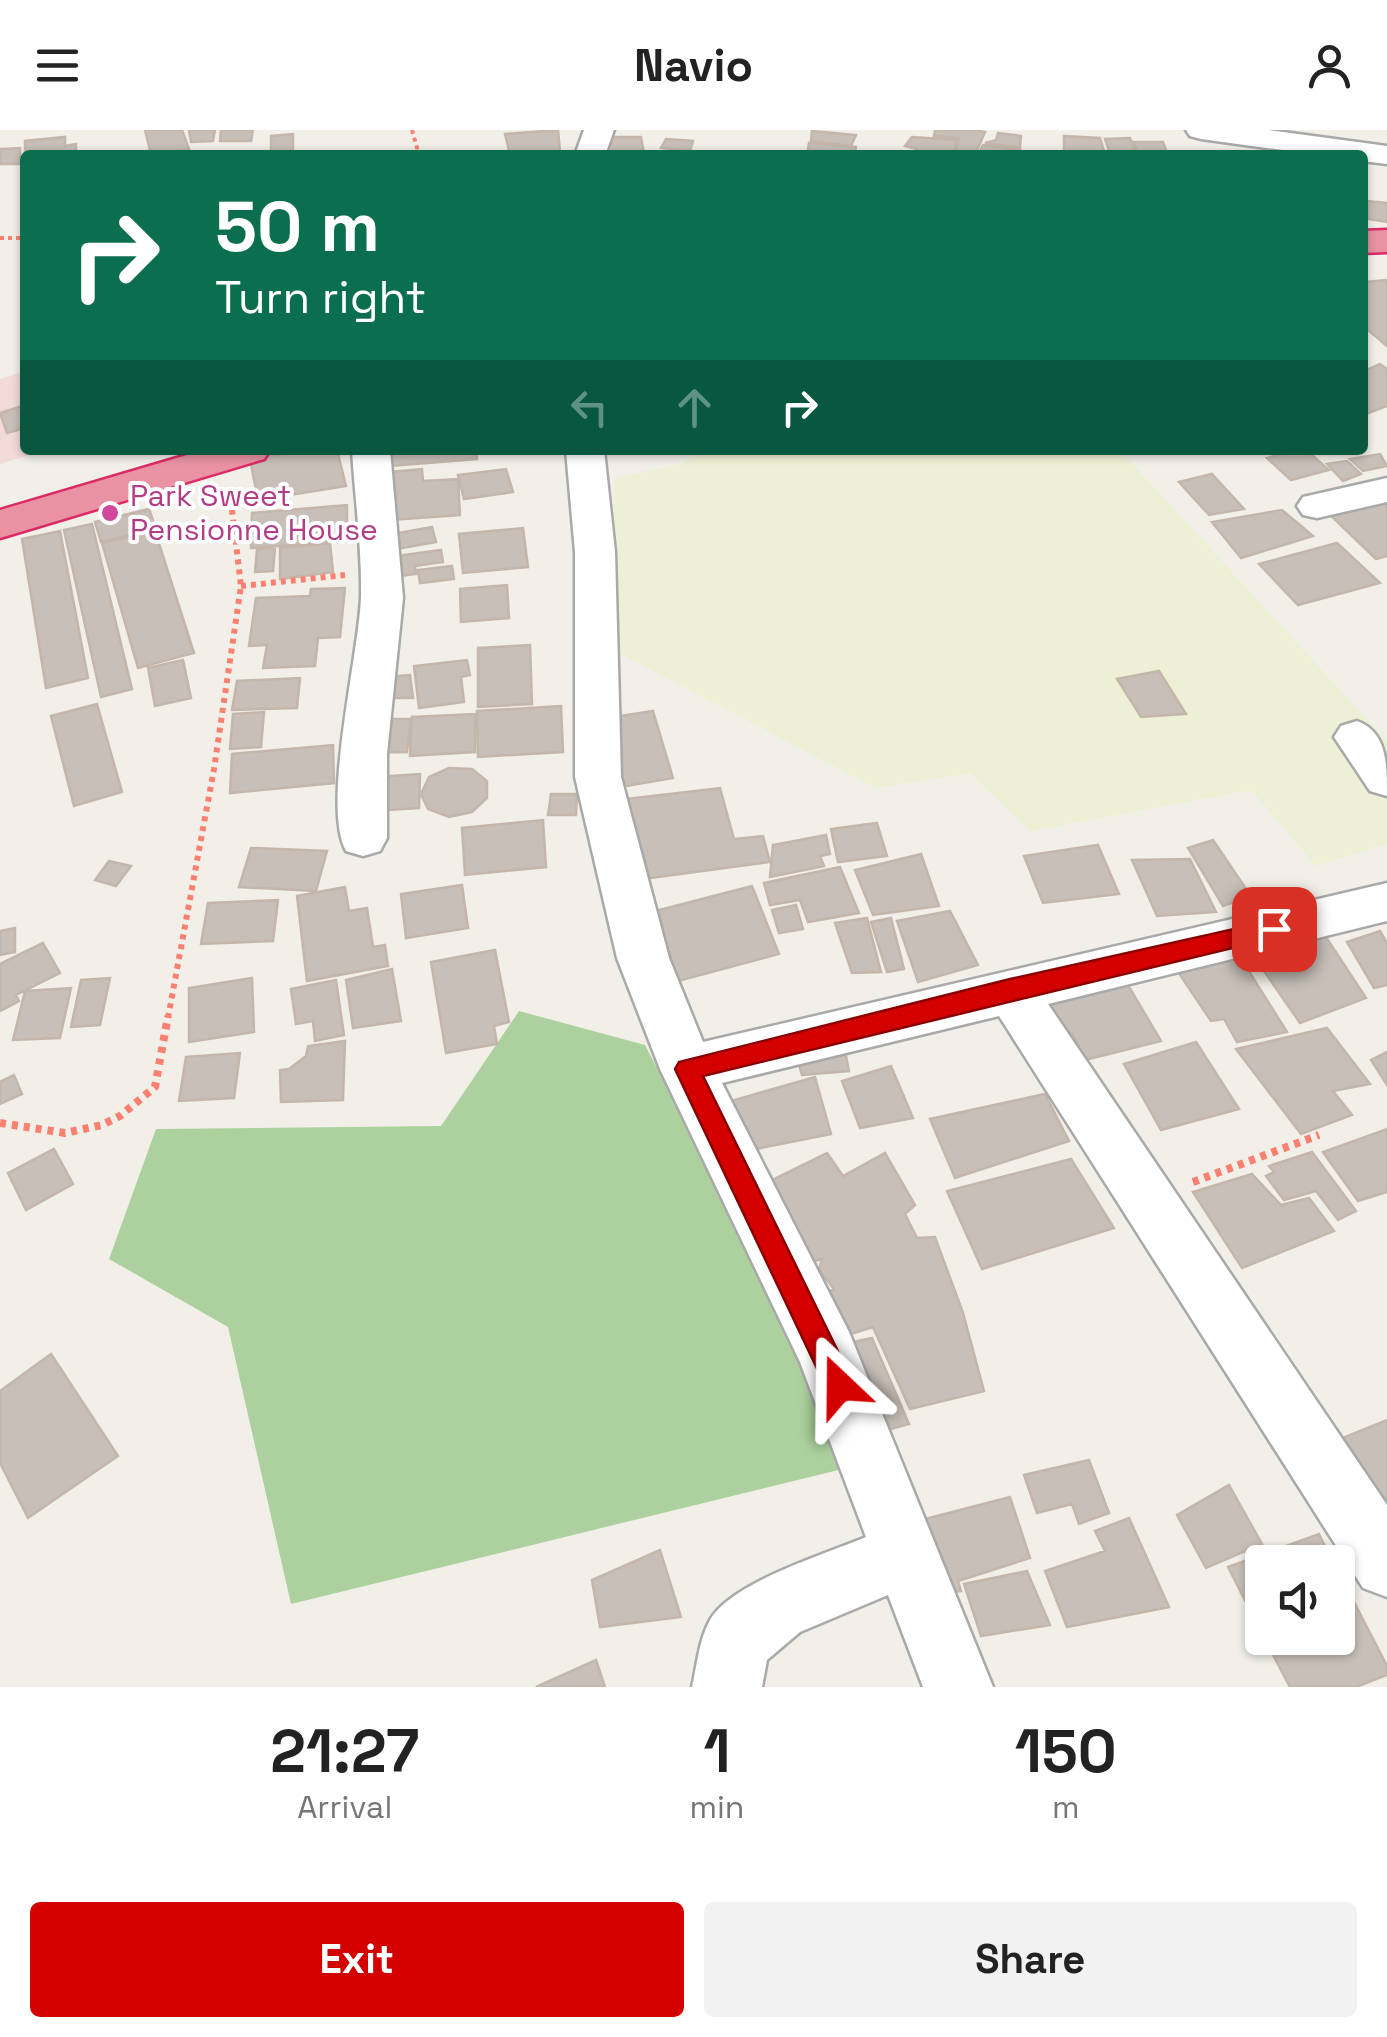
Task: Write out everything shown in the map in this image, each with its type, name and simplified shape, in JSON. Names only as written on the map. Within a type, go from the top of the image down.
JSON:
[{"type":"highway","points":[[0,490],[105,455]]},
{"type":"highway","points":[[0,524],[230,455]]},
{"type":"street","points":[[1201,130],[1350,150]]},
{"type":"street","points":[[362,838],[364,754],[382,598],[371,455]]},
{"type":"street","points":[[585,455],[595,552],[598,777],[643,958],[688,1069],[827,1352],[958,1687]]},
{"type":"street","points":[[1317,506],[1387,490]]},
{"type":"street","points":[[1357,737],[1387,779]]},
{"type":"street","points":[[688,1069],[1387,902]]},
{"type":"street","points":[[1010,989],[1387,1564]]},
{"type":"street","points":[[726,1687],[736,1641],[776,1608],[906,1554]]},
{"type":"path","points":[[0,1123],[44,1134],[100,1128],[130,1114],[154,1087],[214,768],[242,586],[237,455]]},
{"type":"path","points":[[242,586],[379,572]]},
{"type":"path","points":[[1149,1198],[1318,1135]]},
{"type":"shaded area","points":[[20,373],[20,455],[30,455],[0,464],[0,379]]},
{"type":"green space","points":[[693,455],[1125,455],[1387,741],[1387,844],[1316,866],[1251,790],[1030,831],[970,773],[876,788],[611,649],[615,478],[681,464]]},
{"type":"green space","points":[[519,1011],[645,1045],[863,1464],[291,1604],[228,1327],[109,1259],[156,1129],[441,1126]]},
{"type":"building","points":[[145,130],[182,130],[189,149],[181,150],[150,150]]},
{"type":"building","points":[[189,130],[215,130],[213,141],[191,142]]},
{"type":"building","points":[[221,130],[253,130],[251,141],[220,141]]},
{"type":"building","points":[[558,130],[560,150],[509,150],[505,134]]},
{"type":"building","points":[[935,130],[985,132],[977,150],[957,150],[959,138],[934,136]]},
{"type":"building","points":[[812,131],[856,135],[851,146],[811,141]]},
{"type":"building","points":[[998,133],[1021,136],[1020,148],[985,143],[996,140]]},
{"type":"building","points":[[293,134],[293,150],[271,150],[271,136]]},
{"type":"building","points":[[1064,136],[1100,138],[1104,150],[1064,150]]},
{"type":"building","points":[[65,137],[65,146],[76,144],[76,150],[25,150],[25,141]]},
{"type":"building","points":[[611,137],[641,137],[643,150],[608,150]]},
{"type":"building","points":[[912,137],[956,140],[955,150],[917,150],[905,146]]},
{"type":"building","points":[[1130,138],[1135,150],[1109,150],[1105,139]]},
{"type":"building","points":[[666,139],[693,141],[690,150],[661,148]]},
{"type":"building","points":[[1133,142],[1163,142],[1166,150],[1137,150]]},
{"type":"building","points":[[809,143],[856,147],[856,150],[808,150]]},
{"type":"building","points":[[983,145],[1016,150],[980,150]]},
{"type":"building","points":[[20,148],[20,164],[0,164],[0,149]]},
{"type":"building","points":[[1368,201],[1387,203],[1387,222],[1368,219]]},
{"type":"building","points":[[1387,280],[1387,346],[1368,330],[1368,282]]},
{"type":"building","points":[[1380,364],[1387,369],[1387,406],[1368,413],[1368,369]]},
{"type":"building","points":[[20,407],[20,429],[7,433],[0,413]]},
{"type":"building","points":[[1380,454],[1387,466],[1363,471],[1350,459]]},
{"type":"building","points":[[338,455],[346,486],[258,500],[250,459]]},
{"type":"building","points":[[391,455],[477,455],[477,459],[391,466]]},
{"type":"building","points":[[1312,455],[1329,470],[1291,480],[1267,458]]},
{"type":"building","points":[[1347,461],[1361,474],[1343,481],[1327,464]]},
{"type":"building","points":[[422,469],[423,481],[458,479],[460,515],[391,520],[390,472]]},
{"type":"building","points":[[506,469],[513,492],[464,499],[458,475]]},
{"type":"building","points":[[1212,474],[1244,509],[1209,515],[1179,482]]},
{"type":"building","points":[[1387,497],[1387,556],[1376,559],[1326,511]]},
{"type":"building","points":[[347,505],[347,541],[251,548],[252,513]]},
{"type":"building","points":[[149,509],[156,529],[101,542],[95,522]]},
{"type":"building","points":[[1282,510],[1313,536],[1241,558],[1212,522]]},
{"type":"building","points":[[92,524],[132,689],[101,697],[64,530]]},
{"type":"building","points":[[432,527],[436,542],[385,551],[382,536]]},
{"type":"building","points":[[523,528],[528,567],[463,573],[459,534]]},
{"type":"building","points":[[60,531],[88,678],[46,688],[22,539]]},
{"type":"building","points":[[155,531],[194,653],[138,668],[102,543]]},
{"type":"building","points":[[330,543],[333,572],[280,579],[280,548]]},
{"type":"building","points":[[1337,543],[1380,583],[1298,605],[1259,564]]},
{"type":"building","points":[[275,548],[273,571],[255,572],[257,549]]},
{"type":"building","points":[[441,550],[443,562],[415,566],[416,574],[392,577],[389,557]]},
{"type":"building","points":[[452,566],[454,579],[420,583],[418,570]]},
{"type":"building","points":[[507,585],[509,618],[461,622],[460,589]]},
{"type":"building","points":[[345,588],[340,637],[318,638],[315,666],[263,668],[267,645],[249,646],[256,598],[310,596],[311,589]]},
{"type":"building","points":[[530,645],[532,704],[478,707],[478,648]]},
{"type":"building","points":[[183,660],[191,698],[155,706],[148,668]]},
{"type":"building","points":[[467,660],[470,675],[461,677],[464,702],[419,708],[414,666]]},
{"type":"building","points":[[1159,671],[1186,714],[1141,717],[1117,679]]},
{"type":"building","points":[[410,675],[413,698],[386,698],[384,677]]},
{"type":"building","points":[[300,678],[297,708],[232,710],[237,681]]},
{"type":"building","points":[[97,704],[122,792],[74,806],[51,716]]},
{"type":"building","points":[[561,706],[563,752],[478,757],[477,711]]},
{"type":"building","points":[[653,711],[673,778],[614,788],[595,720]]},
{"type":"building","points":[[264,712],[261,747],[230,749],[233,714]]},
{"type":"building","points":[[475,714],[475,752],[410,756],[412,717]]},
{"type":"building","points":[[372,719],[411,719],[407,752],[366,753]]},
{"type":"building","points":[[333,745],[334,783],[230,793],[232,754]]},
{"type":"building","points":[[449,768],[472,769],[487,781],[487,798],[472,812],[449,817],[428,809],[421,794],[429,777]]},
{"type":"building","points":[[420,774],[419,808],[373,811],[375,777]]},
{"type":"building","points":[[720,788],[734,839],[763,836],[770,862],[635,880],[617,800]]},
{"type":"building","points":[[551,794],[577,794],[576,815],[548,815]]},
{"type":"building","points":[[543,820],[546,867],[465,875],[462,828]]},
{"type":"building","points":[[877,823],[887,856],[838,862],[831,829]]},
{"type":"building","points":[[826,835],[830,854],[820,856],[824,866],[770,877],[773,845]]},
{"type":"building","points":[[1213,840],[1251,896],[1223,906],[1188,848]]},
{"type":"building","points":[[1098,845],[1119,894],[1043,903],[1024,856]]},
{"type":"building","points":[[251,848],[327,851],[316,891],[239,887]]},
{"type":"building","points":[[921,854],[939,906],[873,915],[855,870]]},
{"type":"building","points":[[1190,859],[1216,912],[1157,916],[1132,860]]},
{"type":"building","points":[[109,861],[131,866],[116,886],[95,880]]},
{"type":"building","points":[[840,867],[859,913],[808,922],[800,900],[770,905],[764,883]]},
{"type":"building","points":[[462,885],[468,928],[406,938],[401,894]]},
{"type":"building","points":[[752,886],[779,954],[678,981],[656,911]]},
{"type":"building","points":[[345,887],[349,911],[367,908],[373,947],[385,945],[388,966],[307,981],[297,896]]},
{"type":"building","points":[[278,900],[273,941],[201,944],[208,903]]},
{"type":"building","points":[[796,905],[803,929],[779,933],[772,910]]},
{"type":"building","points":[[950,911],[978,965],[918,982],[897,921]]},
{"type":"building","points":[[867,918],[881,972],[852,973],[835,923]]},
{"type":"building","points":[[891,918],[904,969],[887,972],[871,922]]},
{"type":"building","points":[[1318,925],[1366,998],[1300,1023],[1248,948]]},
{"type":"building","points":[[15,928],[15,952],[0,955],[0,931]]},
{"type":"building","points":[[1380,931],[1387,943],[1387,985],[1374,988],[1347,942]]},
{"type":"building","points":[[43,943],[60,973],[16,995],[19,1001],[0,1011],[0,964]]},
{"type":"building","points":[[1235,949],[1287,1032],[1237,1042],[1224,1019],[1211,1021],[1176,969]]},
{"type":"building","points":[[495,950],[509,1022],[494,1026],[497,1044],[446,1053],[431,962]]},
{"type":"building","points":[[392,969],[401,1021],[353,1028],[346,980]]},
{"type":"building","points":[[1122,975],[1161,1041],[1085,1060],[1072,1033],[1059,1029],[1041,998]]},
{"type":"building","points":[[110,978],[100,1025],[71,1027],[81,980]]},
{"type":"building","points":[[252,978],[254,1032],[189,1042],[189,988]]},
{"type":"building","points":[[336,980],[344,1035],[315,1041],[313,1021],[296,1024],[291,989]]},
{"type":"building","points":[[71,988],[60,1038],[13,1040],[25,991]]},
{"type":"building","points":[[1327,1028],[1370,1084],[1333,1091],[1352,1115],[1301,1134],[1236,1049]]},
{"type":"building","points":[[345,1041],[343,1100],[281,1102],[280,1070],[289,1069],[306,1056],[308,1046]]},
{"type":"building","points":[[843,1041],[849,1071],[802,1075],[796,1054]]},
{"type":"building","points":[[1196,1042],[1239,1109],[1161,1130],[1124,1064]]},
{"type":"building","points":[[1387,1052],[1387,1085],[1371,1060]]},
{"type":"building","points":[[240,1053],[234,1098],[179,1101],[186,1057]]},
{"type":"building","points":[[891,1066],[913,1118],[860,1128],[842,1081]]},
{"type":"building","points":[[14,1075],[22,1094],[0,1104],[0,1082]]},
{"type":"building","points":[[815,1077],[831,1134],[746,1151],[731,1101]]},
{"type":"building","points":[[1045,1094],[1069,1141],[955,1178],[930,1119]]},
{"type":"building","points":[[1387,1129],[1387,1192],[1358,1201],[1323,1152]]},
{"type":"building","points":[[54,1149],[73,1184],[26,1210],[8,1173]]},
{"type":"building","points":[[1312,1152],[1356,1211],[1338,1220],[1316,1191],[1284,1200],[1266,1176],[1274,1172],[1269,1166]]},
{"type":"building","points":[[827,1153],[843,1176],[885,1153],[915,1205],[905,1214],[917,1238],[935,1237],[963,1313],[984,1391],[910,1409],[873,1327],[832,1340],[808,1303],[834,1289],[819,1270],[822,1259],[811,1262],[764,1184]]},
{"type":"building","points":[[1071,1159],[1114,1228],[982,1269],[947,1191]]},
{"type":"building","points":[[1252,1174],[1281,1205],[1309,1198],[1334,1231],[1242,1268],[1193,1192]]},
{"type":"building","points":[[872,1338],[909,1424],[870,1435],[829,1347]]},
{"type":"building","points":[[51,1354],[118,1456],[28,1518],[0,1463],[0,1391]]},
{"type":"building","points":[[1387,1420],[1387,1548],[1325,1445]]},
{"type":"building","points":[[1089,1460],[1109,1513],[1079,1524],[1072,1504],[1037,1513],[1024,1475]]},
{"type":"building","points":[[1229,1485],[1262,1544],[1245,1545],[1245,1551],[1206,1568],[1177,1515]]},
{"type":"building","points":[[1010,1497],[1030,1558],[958,1581],[961,1591],[928,1593],[910,1523]]},
{"type":"building","points":[[1129,1518],[1169,1607],[1067,1627],[1045,1571],[1105,1551],[1095,1531]]},
{"type":"building","points":[[1319,1534],[1324,1545],[1289,1545]]},
{"type":"building","points":[[660,1550],[681,1617],[600,1627],[592,1580]]},
{"type":"building","points":[[1245,1561],[1245,1600],[1228,1567]]},
{"type":"building","points":[[1027,1571],[1050,1625],[981,1636],[964,1584]]},
{"type":"building","points":[[1355,1604],[1387,1666],[1387,1675],[1356,1687],[1290,1687],[1273,1655],[1355,1655]]},
{"type":"building","points":[[596,1660],[605,1687],[536,1687]]},
{"type":"place","name":"Park Sweet Pensionne House","points":[[110,513]]},
{"type":"route","points":[[840,1386],[688,1069],[1274,929]]}]
